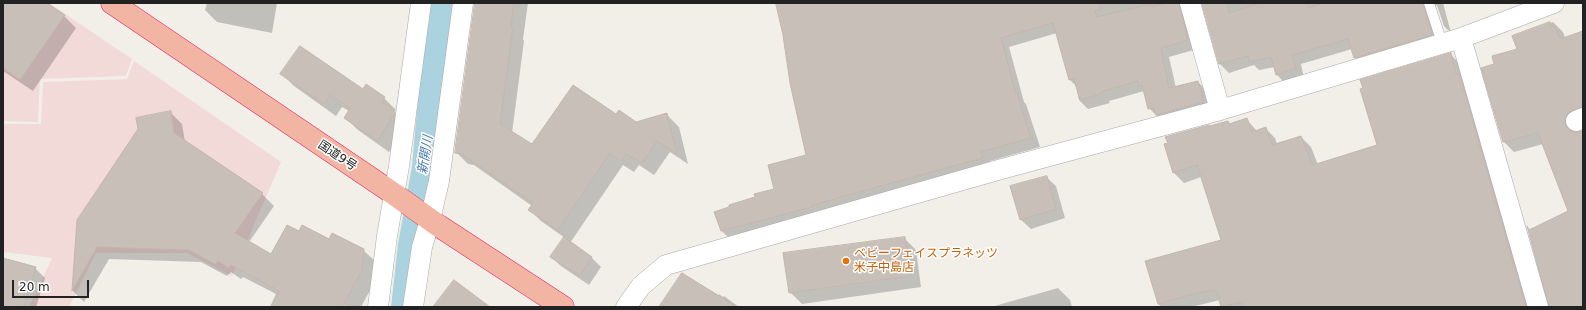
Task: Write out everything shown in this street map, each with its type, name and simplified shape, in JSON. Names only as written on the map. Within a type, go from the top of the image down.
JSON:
[{"type":"highway","name":"国道9号","points":[[112,3],[397,197],[563,307]]},
{"type":"street","points":[[378,307],[387,236],[397,197],[421,3]]},
{"type":"street","points":[[413,307],[422,247],[439,182],[463,3]]},
{"type":"street","points":[[1190,3],[1220,110]]},
{"type":"street","points":[[626,307],[641,286],[666,265],[991,172],[1220,110],[1461,38],[1554,3]]},
{"type":"street","points":[[1461,38],[1538,307]]},
{"type":"lane","points":[[1429,3],[1442,43]]},
{"type":"shaded area","points":[[3,3],[49,3],[132,59],[126,76],[40,79],[38,122],[3,121]]},
{"type":"shaded area","points":[[134,61],[281,162],[232,276],[187,253],[96,253],[69,307],[29,307],[52,258],[3,252],[3,124],[41,124],[43,82],[127,79]]},
{"type":"water","name":"新開川","points":[[431,3],[457,3],[433,177],[407,307],[391,307],[398,244],[412,166],[419,87]]},
{"type":"building","points":[[3,3],[47,3],[65,15],[20,80],[3,68]]},
{"type":"building","points":[[475,3],[514,3],[511,27],[513,28],[500,124],[532,144],[573,85],[616,114],[619,110],[636,122],[667,113],[677,154],[657,141],[642,163],[626,154],[621,161],[610,153],[558,230],[528,210],[533,203],[463,154],[455,153]]},
{"type":"building","points":[[776,3],[1100,3],[1101,9],[1095,11],[1097,17],[1151,4],[1152,7],[1165,3],[1179,3],[1188,40],[1161,48],[1169,88],[1198,81],[1204,102],[1156,115],[1153,108],[1148,109],[1142,85],[1139,86],[1138,81],[1080,100],[1074,79],[1069,80],[1053,23],[1001,38],[1016,94],[1017,93],[1031,138],[981,152],[983,158],[841,197],[811,206],[812,207],[721,231],[714,212],[729,207],[729,205],[755,197],[754,194],[774,189],[768,165],[806,155],[790,83],[783,35]]},
{"type":"building","points":[[1202,3],[1227,3],[1229,13],[1260,3],[1307,3],[1309,8],[1322,3],[1423,3],[1432,35],[1354,58],[1348,39],[1292,55],[1296,68],[1276,75],[1271,57],[1249,62],[1248,56],[1219,64]]},
{"type":"building","points":[[1550,22],[1552,27],[1555,26],[1560,39],[1583,31],[1583,107],[1571,111],[1567,114],[1565,120],[1566,126],[1569,130],[1575,132],[1583,131],[1583,307],[1549,307],[1527,226],[1529,230],[1568,211],[1538,133],[1503,142],[1481,68],[1494,64],[1492,56],[1517,49],[1512,36]]},
{"type":"building","points":[[300,46],[363,89],[366,84],[385,97],[382,102],[395,112],[377,141],[344,118],[350,108],[330,95],[324,104],[280,74]]},
{"type":"building","points":[[1451,53],[1456,74],[1459,73],[1526,307],[1244,307],[1242,302],[1221,307],[1216,290],[1197,293],[1158,304],[1145,261],[1221,240],[1197,165],[1173,173],[1164,144],[1168,143],[1165,137],[1228,121],[1229,124],[1247,118],[1252,132],[1266,127],[1272,145],[1301,136],[1313,165],[1377,145],[1360,89],[1363,88],[1360,80]]},
{"type":"building","points":[[171,111],[174,133],[263,193],[235,233],[271,254],[287,225],[299,231],[302,225],[329,239],[332,233],[364,249],[362,270],[343,307],[271,307],[279,291],[231,265],[229,268],[218,261],[215,264],[189,250],[97,247],[72,291],[77,220],[138,129],[136,118]]},
{"type":"building","points":[[1047,176],[1056,209],[1020,220],[1010,186]]},
{"type":"building","points":[[564,237],[592,257],[580,276],[550,257]]},
{"type":"building","points":[[905,237],[910,276],[789,293],[783,253]]},
{"type":"building","points":[[3,258],[36,267],[24,307],[3,307]]},
{"type":"building","points":[[682,273],[737,307],[659,307]]},
{"type":"building","points":[[454,280],[490,307],[433,307]]},
{"type":"place","name":"ベビーフェイスプラネッツ 米子中島店","points":[[846,261]]}]
